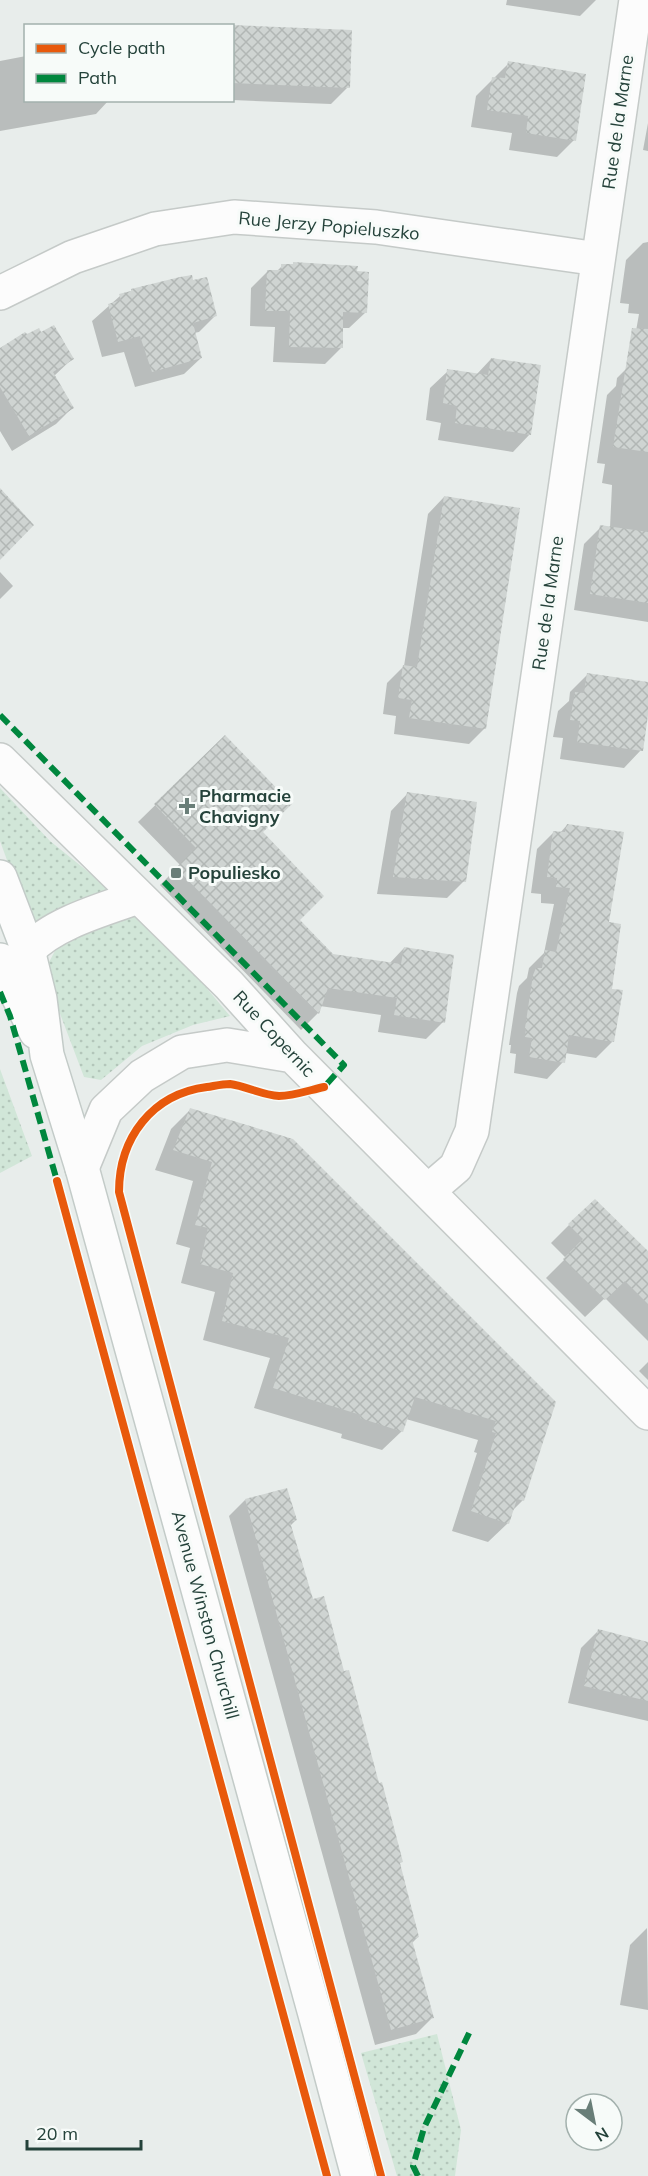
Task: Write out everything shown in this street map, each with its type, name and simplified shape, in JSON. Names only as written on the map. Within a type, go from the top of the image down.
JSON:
[{"type":"street","name":"Rue de la Marne","points":[[428,1191],[456,1167],[472,1131],[636,0]]},
{"type":"street","name":"Rue Jerzy Popieluszko","points":[[0,293],[72,256],[155,229],[234,217],[376,227],[598,260]]},
{"type":"street","name":"Rue Copernic","points":[[0,760],[229,986],[293,1056],[648,1413]]},
{"type":"street","name":"Avenue Winston Churchill","points":[[0,877],[12,963],[40,999],[48,1055],[82,1168],[358,2176]]},
{"type":"street","points":[[12,963],[40,940],[74,920],[138,897]]},
{"type":"street","points":[[82,1168],[106,1110],[142,1076],[182,1052],[227,1045],[293,1056]]},
{"type":"green space","points":[[0,788],[50,841],[112,891],[37,930],[23,904],[0,841]]},
{"type":"green space","points":[[141,910],[230,1016],[193,1025],[142,1046],[101,1080],[84,1077],[59,1011],[48,964],[56,949],[93,925]]},
{"type":"green space","points":[[0,1069],[32,1156],[0,1173]]},
{"type":"green space","points":[[437,2034],[461,2130],[455,2176],[397,2176],[361,2053]]},
{"type":"building","points":[[234,25],[352,30],[350,88],[234,83]]},
{"type":"building","points":[[508,61],[586,74],[576,141],[526,133],[528,116],[487,110],[492,77],[505,78]]},
{"type":"building","points":[[293,262],[358,266],[357,271],[369,272],[367,313],[343,312],[343,348],[289,347],[290,311],[265,311],[267,270],[281,270],[281,264],[293,264]]},
{"type":"building","points":[[192,275],[193,280],[207,277],[217,316],[193,323],[202,358],[152,372],[140,336],[118,342],[108,304],[121,300],[119,294],[131,291],[131,289]]},
{"type":"building","points":[[54,325],[74,359],[53,372],[74,408],[29,436],[0,387],[0,348],[25,332],[27,334],[39,328],[41,332]]},
{"type":"building","points":[[632,328],[648,329],[648,452],[613,447]]},
{"type":"building","points":[[491,358],[541,365],[531,435],[455,423],[457,406],[443,403],[447,369],[488,375]]},
{"type":"building","points":[[0,488],[34,525],[0,560]]},
{"type":"building","points":[[444,496],[520,508],[486,729],[409,718],[412,700],[398,698],[403,665],[417,667]]},
{"type":"building","points":[[600,525],[648,532],[648,603],[590,594]]},
{"type":"building","points":[[587,673],[648,682],[648,715],[643,751],[577,742],[580,721],[570,720],[575,692],[584,693]]},
{"type":"building","points":[[225,735],[292,804],[263,832],[324,896],[300,920],[333,954],[401,964],[404,947],[454,955],[445,1023],[394,1015],[397,998],[328,988],[319,1014],[176,868],[196,848],[154,804]]},
{"type":"building","points":[[407,792],[477,802],[466,882],[393,877]]},
{"type":"building","points":[[567,824],[624,832],[609,922],[621,924],[612,989],[623,990],[614,1042],[569,1035],[565,1063],[529,1057],[532,1038],[525,1037],[525,1028],[533,975],[536,968],[542,968],[545,950],[556,952],[570,888],[556,887],[557,878],[547,877],[553,831],[565,832]]},
{"type":"building","points":[[190,1108],[293,1139],[556,1402],[524,1501],[517,1499],[509,1524],[471,1511],[496,1433],[492,1432],[496,1421],[415,1397],[403,1432],[360,1418],[361,1415],[273,1388],[289,1338],[222,1321],[233,1273],[200,1264],[208,1228],[195,1225],[212,1162],[173,1150]]},
{"type":"building","points":[[595,1199],[648,1251],[648,1304],[625,1281],[605,1300],[563,1259],[583,1239],[568,1224]]},
{"type":"building","points":[[287,1488],[297,1520],[290,1522],[313,1599],[324,1596],[344,1671],[349,1670],[379,1783],[382,1782],[403,1862],[400,1863],[419,1937],[412,1940],[434,2018],[391,2030],[245,1499]]},
{"type":"building","points":[[598,1629],[648,1642],[648,1701],[584,1686]]},
{"type":"marked path","points":[[0,715],[344,1065],[324,1087]]},
{"type":"marked path","points":[[0,992],[10,1016],[57,1181]]},
{"type":"marked path","points":[[418,2176],[413,2166],[424,2128],[471,2029]]},
{"type":"cycle path","points":[[324,1087],[279,1096],[227,1084],[187,1091],[170,1099],[155,1109],[132,1137],[125,1154],[119,1192],[381,2176]]},
{"type":"cycle path","points":[[57,1181],[327,2176]]},
{"type":"place","name":"Pharmacie Chavigny","points":[[187,806]]},
{"type":"place","name":"Populiesko","points":[[176,873]]}]
